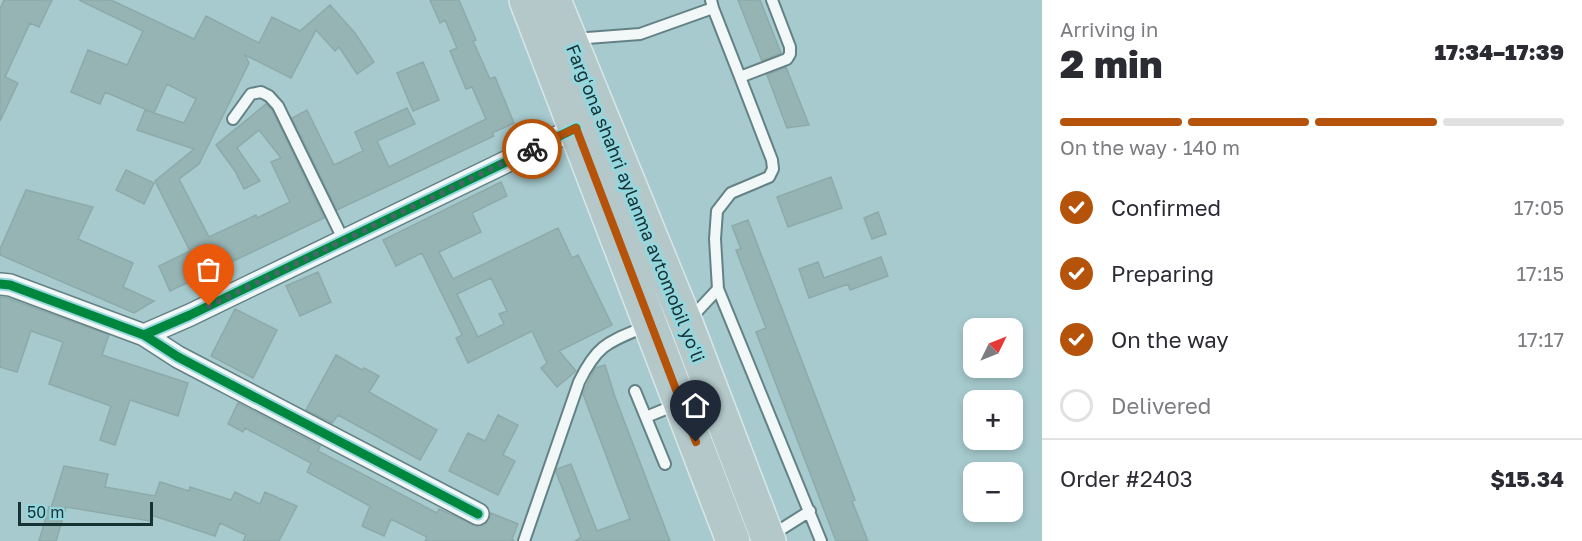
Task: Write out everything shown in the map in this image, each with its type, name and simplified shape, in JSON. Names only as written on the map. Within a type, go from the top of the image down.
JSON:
[{"type":"highway","name":"Fargʻona shahri aylanma avtomobil yoʻli","points":[[526,0],[733,541]]},
{"type":"highway","name":"Fargʻona shahri aylanma avtomobil yoʻli","points":[[554,0],[686,323],[768,539]]},
{"type":"street","points":[[144,335],[190,315],[576,128]]},
{"type":"street","points":[[0,284],[10,285],[144,335],[178,357],[478,514]]},
{"type":"lane","points":[[740,77],[787,59],[790,54],[790,46],[772,0]]},
{"type":"lane","points":[[570,40],[640,34],[712,4],[772,160],[773,169],[769,177],[730,193],[717,211],[715,239],[718,289],[821,541]]},
{"type":"lane","points":[[233,119],[251,94],[261,92],[269,96],[278,106],[344,241]]},
{"type":"lane","points":[[686,323],[718,289]]},
{"type":"lane","points":[[524,541],[579,382],[589,361],[605,344],[651,324]]},
{"type":"lane","points":[[635,391],[665,464]]},
{"type":"lane","points":[[646,417],[681,403]]},
{"type":"lane","points":[[768,539],[810,511]]},
{"type":"building","points":[[4,0],[52,0],[39,27],[30,23],[5,77],[18,83],[0,121],[0,9]]},
{"type":"building","points":[[79,0],[111,0],[194,39],[206,16],[259,43],[272,17],[300,31],[330,5],[355,33],[374,62],[357,74],[339,47],[335,51],[316,30],[291,78],[245,55],[249,63],[199,164],[179,179],[209,237],[290,202],[271,162],[281,158],[259,130],[237,148],[260,181],[244,189],[235,171],[216,145],[266,104],[272,110],[324,218],[170,291],[159,266],[190,251],[155,181],[194,149],[137,130],[145,110],[154,113],[105,92],[100,104],[71,92],[88,50],[127,65],[143,31]],"holes":[[[167,84],[196,99],[184,123],[154,113]]]},
{"type":"building","points":[[430,0],[459,0],[476,40],[473,41],[490,79],[495,77],[514,123],[492,133],[494,136],[337,210],[292,118],[307,110],[334,165],[363,151],[355,132],[407,108],[415,124],[377,141],[389,167],[486,119],[472,87],[466,89],[450,51],[457,48],[445,20],[440,23]]},
{"type":"building","points":[[738,0],[760,0],[781,53],[762,61]]},
{"type":"building","points":[[423,62],[439,100],[413,111],[397,73]]},
{"type":"building","points":[[786,67],[809,125],[787,128],[767,75]]},
{"type":"building","points":[[126,170],[154,183],[144,204],[116,190]]},
{"type":"building","points":[[831,177],[842,208],[788,227],[777,197]]},
{"type":"building","points":[[501,182],[507,196],[472,213],[481,232],[439,252],[453,279],[558,228],[572,258],[578,255],[612,325],[559,351],[576,371],[557,387],[541,368],[547,363],[532,331],[468,363],[456,338],[462,335],[422,253],[396,266],[383,240]],"holes":[[[491,278],[507,311],[499,314],[504,324],[478,337],[457,294]]]},
{"type":"building","points":[[26,190],[93,207],[78,239],[133,263],[123,287],[154,301],[134,313],[0,255],[0,249]]},
{"type":"building","points":[[878,212],[886,234],[872,239],[864,218]]},
{"type":"building","points":[[748,220],[855,500],[852,501],[868,541],[836,541],[756,332],[766,328],[736,250],[741,249],[732,226]]},
{"type":"building","points":[[881,257],[888,276],[850,290],[848,284],[809,298],[799,269],[818,262],[824,278]]},
{"type":"building","points":[[318,272],[331,302],[300,316],[286,286]]},
{"type":"building","points":[[0,297],[109,335],[102,355],[188,383],[178,416],[130,400],[115,445],[100,440],[111,406],[49,384],[63,342],[31,331],[17,372],[0,367]]},
{"type":"building","points":[[235,309],[277,330],[253,378],[211,356]]},
{"type":"building","points":[[336,355],[362,370],[364,368],[379,376],[369,392],[437,430],[420,460],[338,415],[332,423],[306,410]]},
{"type":"building","points":[[605,365],[670,541],[575,541],[581,537],[556,472],[557,469],[571,464],[597,531],[630,519],[583,394],[595,368]]},
{"type":"building","points":[[238,403],[320,446],[318,451],[437,513],[439,509],[478,527],[485,524],[491,513],[518,524],[512,539],[514,541],[425,541],[427,537],[391,519],[384,536],[362,526],[370,506],[307,472],[311,463],[245,428],[243,432],[228,424]]},
{"type":"building","points":[[498,415],[518,425],[503,455],[515,461],[498,495],[449,471],[468,433],[485,441]]},
{"type":"building","points":[[64,466],[108,474],[105,487],[155,496],[160,482],[189,491],[190,487],[231,500],[235,492],[260,504],[265,492],[297,506],[279,541],[243,541],[246,535],[220,523],[215,536],[151,515],[150,521],[66,507],[56,541],[39,541]]},
{"type":"cycle path","points":[[0,284],[10,285],[144,335],[190,315],[576,128]]},
{"type":"cycle path","points":[[144,335],[178,357],[478,514]]},
{"type":"way so far","points":[[209,306],[532,149]]},
{"type":"route","points":[[532,149],[576,128],[696,442]]}]
